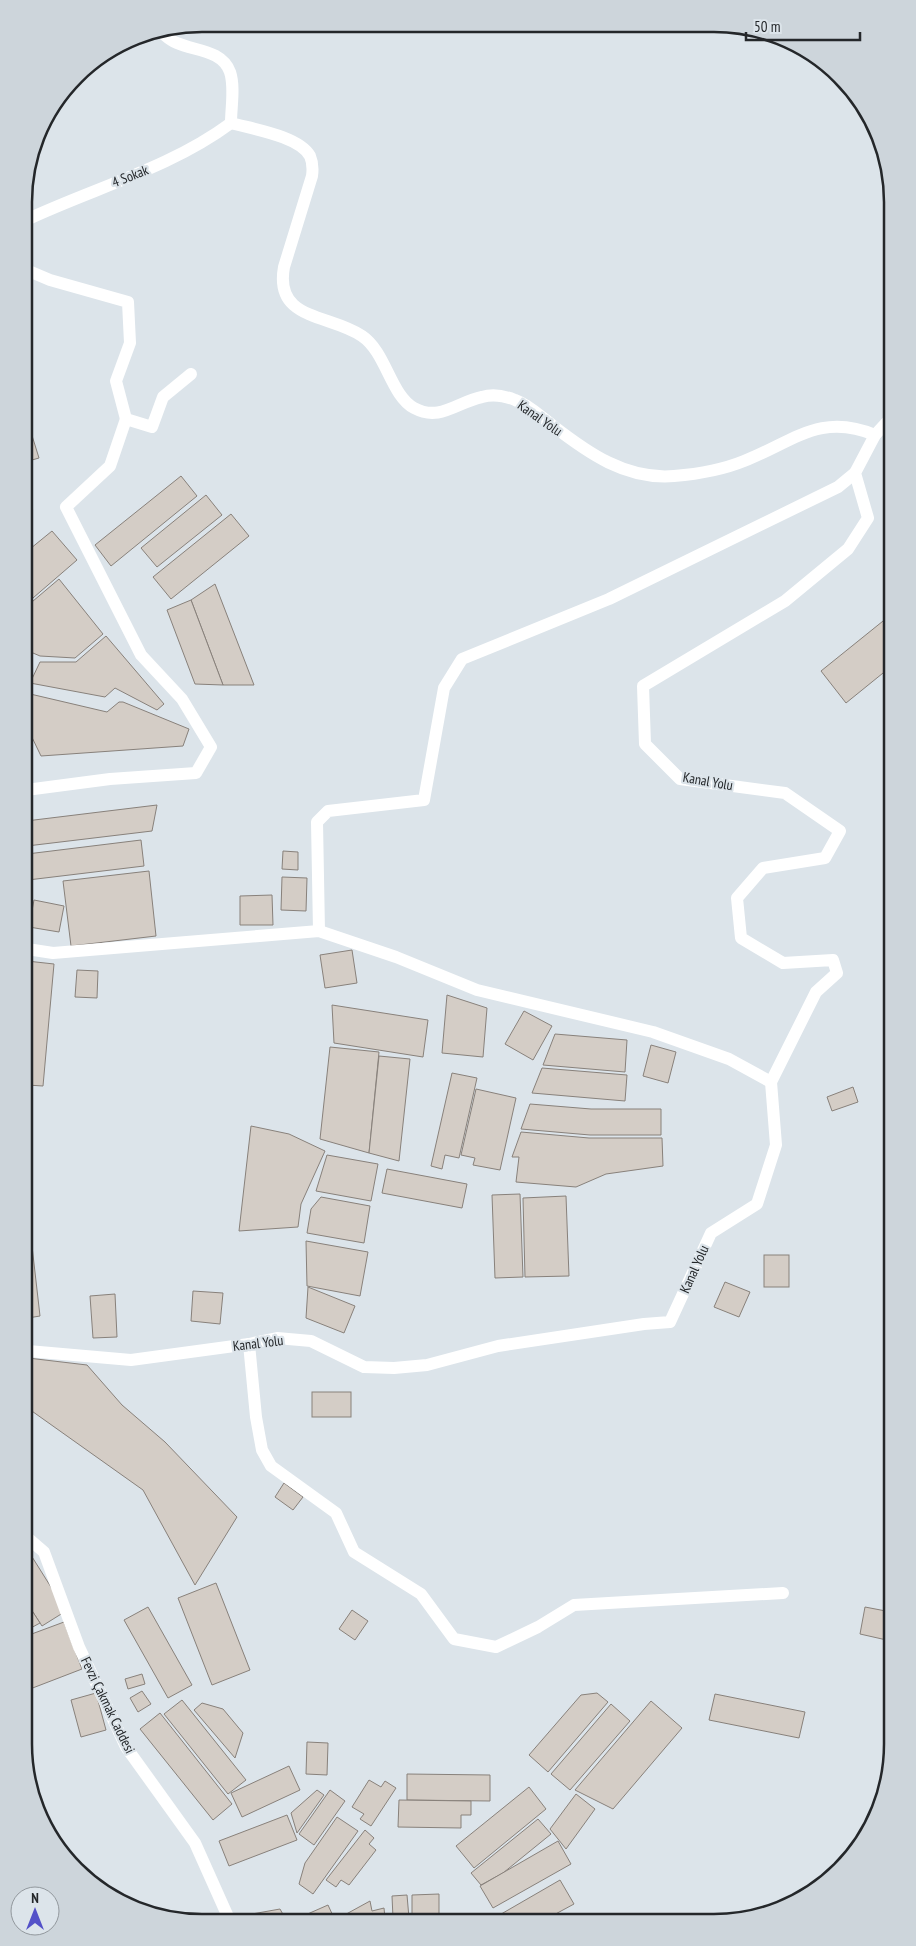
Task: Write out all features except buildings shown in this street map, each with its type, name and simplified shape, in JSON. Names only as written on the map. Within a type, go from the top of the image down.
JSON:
[{"type":"street","points":[[167,36],[176,43],[218,57],[225,63],[230,72],[232,82],[231,123]]},
{"type":"street","name":"4 Sokak","points":[[33,217],[62,203],[172,160],[231,123]]},
{"type":"street","name":"Kanal Yolu","points":[[231,123],[296,143],[310,157],[313,166],[312,176],[284,267],[282,279],[284,291],[288,299],[295,307],[306,313],[362,336],[380,356],[404,401],[420,411],[432,414],[445,412],[481,397],[504,397],[526,405],[596,457],[631,472],[651,476],[687,475],[743,462],[807,431],[820,428],[847,426],[859,428],[875,435]]},
{"type":"street","points":[[33,273],[50,280],[128,302],[130,343],[116,380],[126,419],[110,466],[66,507],[141,655],[182,699],[211,747],[196,773],[110,779],[33,789]]},
{"type":"street","points":[[126,419],[152,427],[163,397],[191,374]]},
{"type":"street","points":[[319,931],[317,822],[328,811],[424,800],[444,688],[462,659],[609,598],[838,487],[855,472],[875,435],[884,425]]},
{"type":"street","name":"Kanal Yolu","points":[[32,1351],[131,1360],[249,1344],[277,1338],[311,1341],[364,1366],[394,1368],[427,1365],[498,1346],[644,1324],[670,1322],[711,1233],[757,1204],[776,1144],[771,1082],[816,992],[837,973],[833,960],[783,963],[741,938],[737,898],[764,868],[825,858],[840,831],[785,793],[680,779],[645,744],[643,686],[785,601],[848,549],[868,518],[855,472]]},
{"type":"street","points":[[33,950],[53,953],[319,931],[396,956],[477,990],[652,1032],[729,1059],[771,1082]]},
{"type":"street","points":[[249,1344],[256,1417],[262,1450],[271,1466],[336,1513],[354,1552],[421,1594],[454,1639],[496,1647],[538,1628],[574,1605],[783,1592]]},
{"type":"street","name":"Fevzi Çakmak Caddesi","points":[[32,1542],[44,1552],[80,1647],[126,1747],[195,1843],[227,1914]]}]
